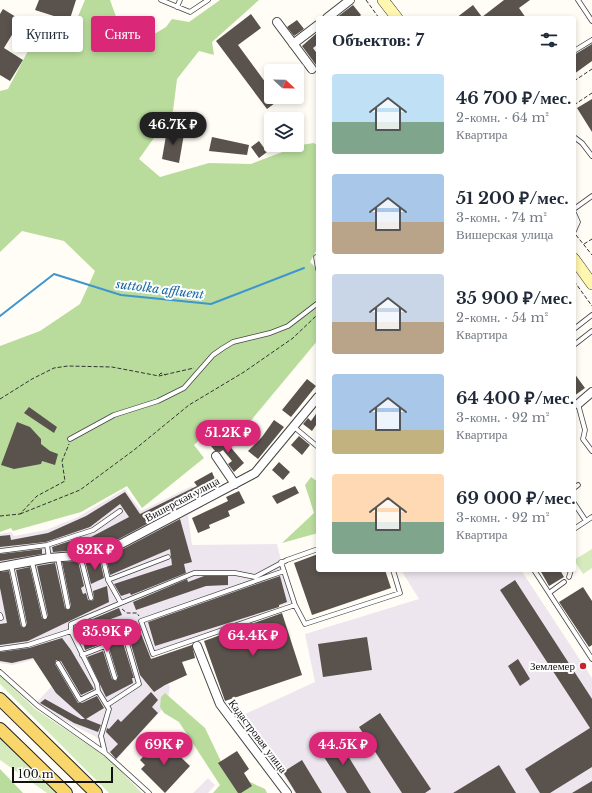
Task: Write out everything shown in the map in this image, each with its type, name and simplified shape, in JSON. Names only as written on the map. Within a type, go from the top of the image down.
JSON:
[{"type":"main road","points":[[383,0],[395,16]]},
{"type":"main road","points":[[576,262],[592,284]]},
{"type":"main road","points":[[0,699],[96,793]]},
{"type":"main road","points":[[0,729],[66,793]]},
{"type":"street","points":[[330,16],[350,0]]},
{"type":"street","points":[[277,22],[312,69]]},
{"type":"street","points":[[293,44],[316,27]]},
{"type":"street","points":[[578,404],[592,392]]},
{"type":"street","name":"Вишерская улица","points":[[0,567],[54,558],[102,554],[256,473],[316,400]]},
{"type":"street","points":[[216,456],[235,484]]},
{"type":"street","name":"Кадастровая улица","points":[[197,646],[220,704],[287,793]]},
{"type":"lane","points":[[162,0],[190,12],[208,0]]},
{"type":"lane","points":[[177,7],[180,0]]},
{"type":"lane","points":[[578,0],[592,21]]},
{"type":"lane","points":[[576,50],[592,40]]},
{"type":"lane","points":[[576,138],[582,143],[592,156]]},
{"type":"lane","points":[[576,208],[592,196]]},
{"type":"lane","points":[[576,218],[578,222],[576,227]]},
{"type":"lane","points":[[70,439],[114,415],[158,402],[184,388],[213,355],[223,348],[233,342],[270,333],[288,326],[316,305]]},
{"type":"lane","points":[[576,327],[592,315]]},
{"type":"lane","points":[[576,343],[592,331]]},
{"type":"lane","points":[[578,404],[585,430],[583,440],[592,451]]},
{"type":"lane","points":[[294,427],[316,445]]},
{"type":"lane","points":[[576,506],[586,521]]},
{"type":"lane","points":[[0,551],[47,545],[93,530],[120,511]]},
{"type":"lane","points":[[576,528],[592,517]]},
{"type":"lane","points":[[47,545],[54,558],[68,607]]},
{"type":"lane","points":[[105,753],[101,736],[109,709],[98,691],[97,684],[71,631],[71,624],[194,573],[235,573],[254,577],[281,562],[316,550]]},
{"type":"lane","points":[[102,554],[108,580],[121,603]]},
{"type":"lane","points":[[80,555],[91,598]]},
{"type":"lane","points":[[108,580],[168,557]]},
{"type":"lane","points":[[32,562],[45,617]]},
{"type":"lane","points":[[281,562],[295,605],[305,624],[400,593],[394,572]]},
{"type":"lane","points":[[11,565],[24,625]]},
{"type":"lane","points":[[284,571],[141,621],[153,654],[295,605]]},
{"type":"lane","points":[[535,572],[592,659]]},
{"type":"lane","points":[[569,577],[570,572]]},
{"type":"lane","points":[[549,593],[564,582]]},
{"type":"lane","points":[[107,705],[139,684],[121,623]]},
{"type":"lane","points":[[0,649],[28,645],[71,631]]},
{"type":"lane","points":[[82,655],[105,646],[115,678]]},
{"type":"lane","points":[[58,663],[80,700],[98,691]]},
{"type":"lane","points":[[0,672],[38,706],[105,753],[149,793]]},
{"type":"path","points":[[366,0],[378,16]]},
{"type":"path","points":[[576,80],[592,69]]},
{"type":"path","points":[[576,104],[592,93]]},
{"type":"path","points":[[576,234],[592,255]]},
{"type":"path","points":[[584,244],[592,239]]},
{"type":"path","points":[[576,284],[592,306]]},
{"type":"path","points":[[0,516],[20,514],[80,490],[134,450],[189,404],[244,372],[293,338],[316,316]]},
{"type":"path","points":[[0,399],[32,379],[54,368],[68,366],[112,367],[159,376],[194,368]]},
{"type":"path","points":[[20,514],[37,496],[65,481],[62,461],[70,439]]},
{"type":"path","points":[[121,603],[124,611],[128,613],[137,613],[141,621]]},
{"type":"shaded area","points":[[192,486],[203,507],[188,515],[192,545],[277,544],[291,602],[153,656],[170,687],[167,704],[116,760],[96,737],[48,712],[37,702],[53,685],[40,658],[13,665],[0,663],[0,534],[11,532],[14,536],[46,530],[78,517],[125,489],[141,511]]},
{"type":"shaded area","points":[[402,572],[522,572],[592,678],[592,793],[295,793],[245,714],[315,682],[305,634],[419,599]]},
{"type":"shaded area","points":[[208,778],[215,785],[208,793],[193,793]]},
{"type":"green space","points":[[85,0],[110,0],[116,16],[91,16],[91,52],[155,52],[155,34],[166,27],[172,19],[189,22],[220,0],[259,0],[212,42],[214,55],[199,51],[177,79],[173,111],[139,159],[160,177],[209,163],[251,164],[283,152],[304,152],[304,145],[314,143],[316,144],[316,251],[310,262],[316,268],[316,342],[233,442],[214,426],[194,445],[204,458],[142,508],[127,486],[81,512],[13,531],[11,528],[0,532],[0,346],[40,331],[80,304],[95,271],[64,241],[22,231],[0,252],[0,91],[8,89],[27,52],[83,52],[83,16],[78,16]]},
{"type":"green space","points":[[311,477],[316,481],[316,534],[282,543],[314,513],[305,485]]},
{"type":"green space","points":[[592,549],[592,568],[583,574],[576,563],[576,559]]},
{"type":"green space","points":[[0,675],[35,709],[108,758],[142,793],[109,793],[0,684]]},
{"type":"green space","points":[[165,693],[205,728],[228,776],[239,777],[265,789],[267,793],[213,793],[220,785],[179,722],[164,713],[160,707],[161,697]]},
{"type":"green space","points":[[0,738],[58,793],[47,793],[0,760]]},
{"type":"green space","points":[[0,769],[23,793],[0,793]]},
{"type":"building","points":[[39,0],[76,0],[71,16],[54,16],[35,10]]},
{"type":"building","points":[[504,0],[530,0],[519,8],[525,16],[483,16]]},
{"type":"building","points":[[353,5],[361,15],[360,16],[339,16]]},
{"type":"building","points":[[473,5],[481,16],[459,16]]},
{"type":"building","points":[[3,9],[14,16],[12,16],[12,35],[4,48],[23,60],[10,81],[0,75],[0,14]]},
{"type":"building","points":[[251,14],[261,28],[238,45],[264,80],[264,104],[274,104],[267,109],[216,41]]},
{"type":"building","points":[[297,20],[304,29],[294,36],[287,27]]},
{"type":"building","points":[[316,34],[316,46],[313,48],[316,52],[316,65],[302,46]]},
{"type":"building","points":[[592,44],[592,61],[576,73],[576,54]]},
{"type":"building","points":[[592,99],[592,132],[577,108]]},
{"type":"building","points":[[167,130],[184,134],[179,163],[162,159]]},
{"type":"building","points":[[212,137],[249,145],[247,155],[209,151]]},
{"type":"building","points":[[259,141],[264,148],[264,152],[267,152],[259,158],[251,147]]},
{"type":"building","points":[[576,376],[585,388],[576,395]]},
{"type":"building","points":[[307,379],[316,386],[291,417],[282,410]]},
{"type":"building","points":[[29,407],[57,427],[54,433],[24,413]]},
{"type":"building","points":[[316,414],[316,425],[312,431],[303,424],[308,418],[311,421]]},
{"type":"building","points":[[274,420],[284,427],[258,459],[248,451],[262,437]]},
{"type":"building","points":[[17,422],[30,427],[41,439],[41,444],[50,451],[58,454],[55,465],[42,461],[41,464],[14,469],[1,465]]},
{"type":"building","points":[[299,436],[310,445],[302,455],[291,445]]},
{"type":"building","points":[[222,437],[244,463],[234,472],[228,464],[232,461],[223,450],[220,452],[215,451],[211,446]]},
{"type":"building","points":[[279,462],[290,472],[283,480],[272,470]]},
{"type":"building","points":[[212,472],[217,484],[194,496],[195,498],[177,508],[100,549],[53,552],[52,547],[73,540],[76,545],[129,517],[120,504],[90,527],[46,542],[0,547],[0,536],[10,535],[11,540],[48,533],[86,516],[125,492],[140,514],[197,486],[194,482]]},
{"type":"building","points":[[295,486],[299,493],[277,504],[272,496]]},
{"type":"building","points":[[239,491],[245,503],[228,511],[230,516],[209,525],[210,528],[198,533],[192,518],[228,501],[226,497]]},
{"type":"building","points":[[180,519],[192,562],[184,564],[186,573],[131,595],[130,593],[121,596],[114,584],[172,565],[170,549],[110,575],[106,558]]},
{"type":"building","points":[[42,549],[42,554],[0,561],[0,554]]},
{"type":"building","points":[[316,555],[316,572],[386,572],[391,588],[312,615],[294,563]]},
{"type":"building","points":[[100,560],[104,578],[91,584],[85,561]]},
{"type":"building","points":[[78,561],[84,586],[81,588],[83,594],[86,593],[88,600],[92,601],[94,599],[93,591],[107,586],[109,602],[28,641],[0,645],[0,624],[7,623],[0,588],[0,572],[9,571],[21,626],[24,628],[27,624],[16,570],[30,567],[42,618],[45,620],[48,616],[37,566],[55,563],[65,608],[68,610],[71,606],[62,562]]},
{"type":"building","points":[[541,572],[561,572],[564,577],[549,586]]},
{"type":"building","points":[[204,576],[228,576],[228,585],[206,586],[136,610],[133,602],[187,579],[188,582]]},
{"type":"building","points":[[280,576],[287,602],[279,605],[279,607],[155,646],[148,622]]},
{"type":"building","points":[[515,580],[592,699],[592,767],[550,793],[540,793],[525,769],[590,728],[500,590]]},
{"type":"building","points":[[583,587],[592,601],[592,645],[589,647],[559,602]]},
{"type":"building","points":[[119,608],[122,615],[99,623],[102,632],[118,627],[134,678],[132,678],[133,683],[106,697],[87,657],[103,651],[112,679],[116,681],[118,677],[108,645],[104,643],[85,650],[80,631],[78,632],[76,626]]},
{"type":"building","points":[[282,613],[302,675],[225,701],[204,641]]},
{"type":"building","points":[[136,621],[151,659],[192,645],[195,658],[182,662],[187,675],[154,692],[140,675],[125,624]]},
{"type":"building","points":[[367,637],[372,670],[323,677],[318,644]]},
{"type":"building","points":[[62,638],[71,650],[94,689],[81,695],[61,661],[56,660],[55,664],[78,703],[82,703],[97,696],[104,708],[86,719],[101,725],[98,732],[74,723],[40,703],[45,699],[81,719],[85,719],[56,693],[33,658],[12,663],[0,661],[0,652],[29,648]]},
{"type":"building","points":[[518,659],[530,679],[520,686],[508,666]]},
{"type":"building","points":[[151,692],[158,700],[152,707],[158,713],[116,759],[110,752],[118,744],[106,732],[107,728],[109,729],[118,719],[121,722]]},
{"type":"building","points":[[380,713],[431,789],[425,793],[402,793],[359,727]]},
{"type":"building","points":[[335,735],[371,793],[347,793],[317,746]]},
{"type":"building","points":[[157,742],[163,747],[167,744],[190,766],[165,793],[141,769],[145,765],[140,760]]},
{"type":"building","points":[[237,751],[249,769],[244,773],[252,786],[241,793],[238,793],[218,763]]},
{"type":"building","points":[[302,760],[322,793],[296,793],[283,772]]},
{"type":"building","points":[[499,765],[516,793],[453,793]]},
{"type":"building","points":[[592,781],[592,793],[572,793]]},
{"type":"waterway","name":"suttolka affluent","points":[[0,316],[54,274],[121,295],[211,304],[304,268]]},
{"type":"place","name":"Землемер","points":[[583,666]]}]
